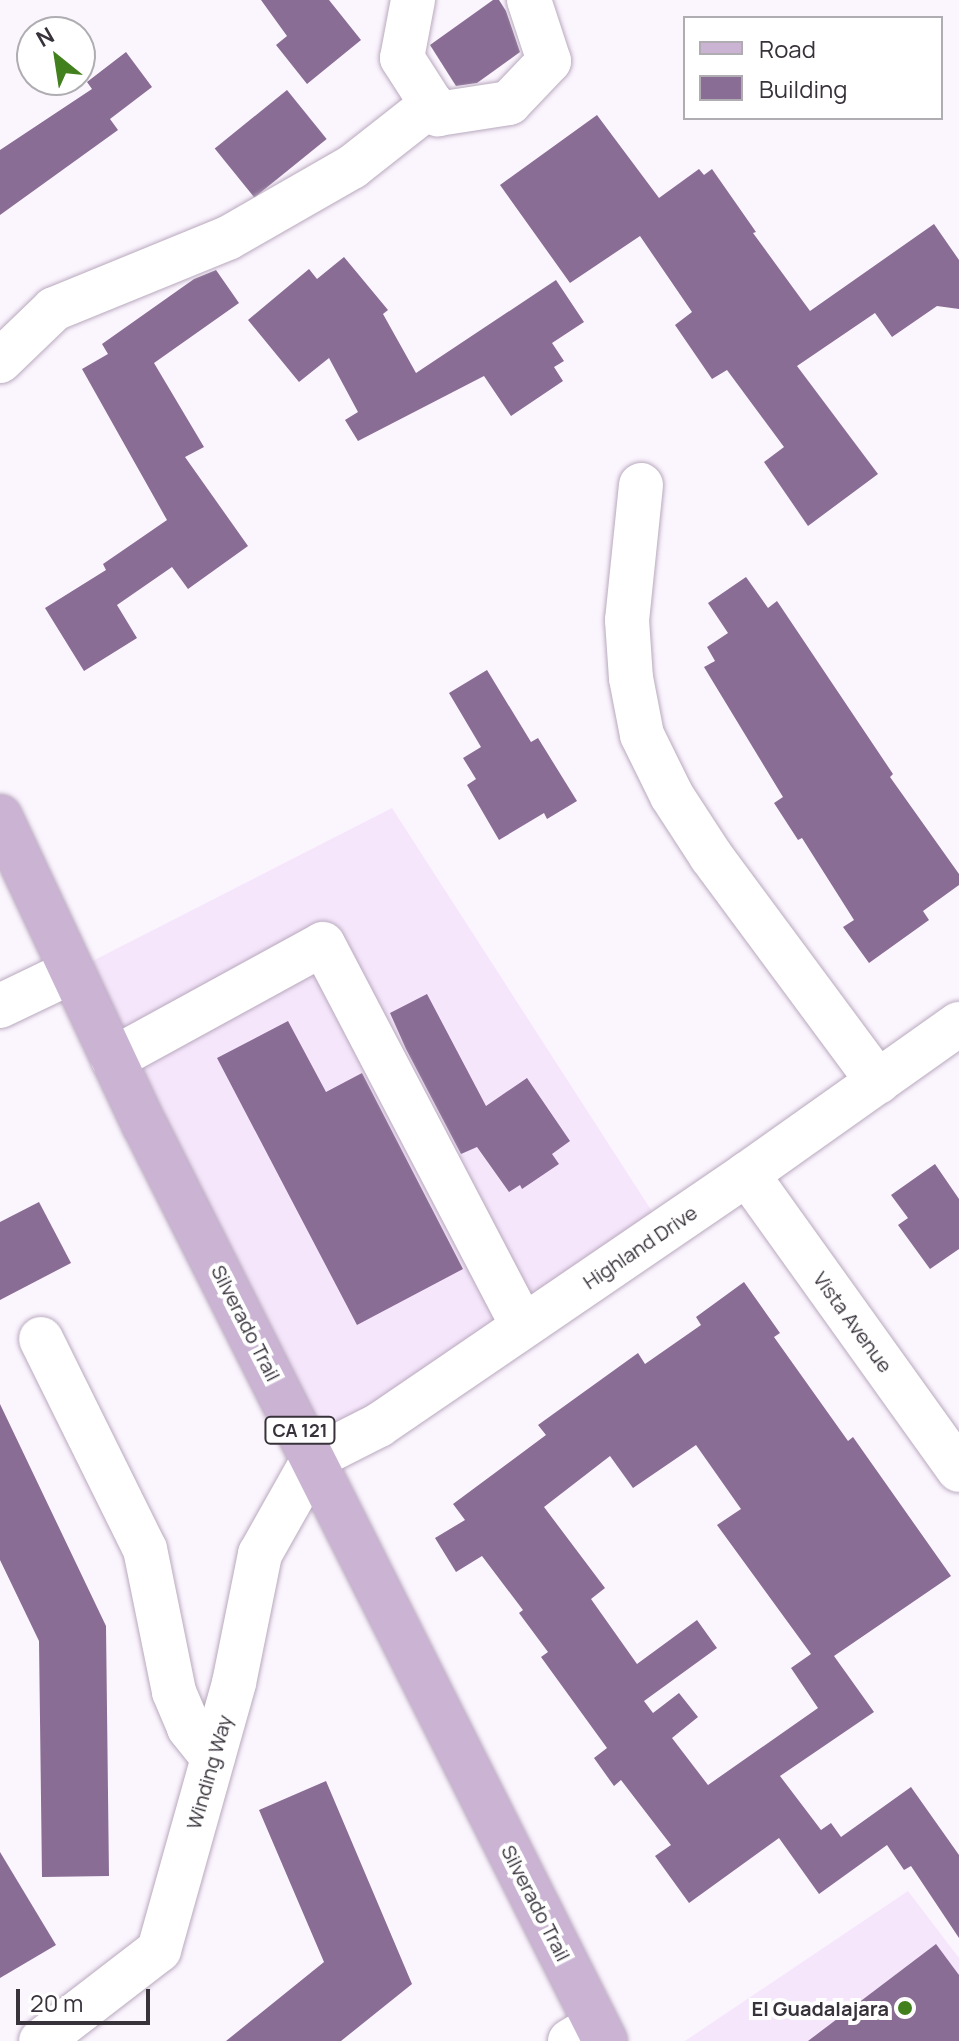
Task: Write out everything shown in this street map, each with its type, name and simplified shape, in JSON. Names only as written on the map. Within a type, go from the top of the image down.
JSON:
[{"type":"main road","name":"Silverado Trail","points":[[0,817],[113,1059],[314,1458],[591,2036]]},
{"type":"street","points":[[413,0],[402,58],[438,114],[509,103],[549,61],[529,0]]},
{"type":"street","points":[[0,361],[54,309],[228,238],[352,167],[432,104]]},
{"type":"street","points":[[641,485],[627,620],[631,678],[642,735],[672,796],[711,856],[878,1082]]},
{"type":"street","points":[[113,1059],[323,944],[523,1326]]},
{"type":"street","points":[[0,1006],[71,972]]},
{"type":"street","name":"Highland Drive","points":[[314,1458],[379,1425],[747,1174],[959,1024]]},
{"type":"street","name":"Vista Avenue","points":[[747,1174],[959,1470]]},
{"type":"street","points":[[41,1339],[145,1549],[174,1692],[189,1728],[213,1758]]},
{"type":"street","name":"Winding Way","points":[[41,2041],[159,1950],[234,1683],[260,1554],[314,1458]]},
{"type":"shaded area","points":[[392,808],[664,1230],[314,1458],[71,972]]},
{"type":"shaded area","points":[[908,1891],[959,1958],[959,2041],[685,2041]]},
{"type":"building","points":[[261,0],[329,0],[361,40],[307,84],[276,45],[287,36]]},
{"type":"building","points":[[493,0],[499,0],[506,11],[520,52],[477,83],[456,86],[430,45]]},
{"type":"building","points":[[126,52],[152,87],[110,119],[118,130],[0,215],[0,150],[81,96],[96,96],[96,75]]},
{"type":"building","points":[[287,90],[327,139],[254,197],[215,149]]},
{"type":"building","points":[[597,115],[659,198],[699,169],[704,175],[712,169],[756,232],[753,233],[810,311],[934,224],[959,260],[959,309],[937,306],[892,337],[875,313],[797,366],[878,474],[808,526],[764,462],[784,447],[727,370],[712,379],[675,325],[692,312],[640,236],[570,283],[500,185]]},
{"type":"building","points":[[344,257],[388,310],[383,314],[416,373],[556,280],[584,322],[552,343],[564,361],[554,367],[563,381],[511,416],[484,376],[358,441],[345,420],[358,412],[329,358],[299,382],[248,320],[309,269],[317,279]]},
{"type":"building","points":[[216,270],[239,303],[154,363],[204,447],[185,457],[248,546],[188,589],[172,567],[117,605],[137,638],[84,671],[45,608],[106,570],[103,564],[167,520],[82,369],[108,354],[102,344],[194,279]]},
{"type":"building","points":[[746,577],[768,608],[777,601],[893,774],[890,777],[959,874],[959,885],[923,911],[929,920],[869,963],[843,927],[854,920],[802,838],[798,840],[774,803],[783,797],[704,667],[715,661],[707,647],[728,633],[708,603]]},
{"type":"building","points":[[487,670],[531,742],[538,738],[577,801],[547,819],[544,813],[499,840],[467,785],[476,779],[463,758],[481,747],[449,693]]},
{"type":"building","points":[[427,994],[486,1106],[527,1078],[570,1141],[552,1154],[559,1164],[522,1189],[520,1185],[509,1192],[477,1147],[461,1154],[406,1049],[390,1013]]},
{"type":"building","points":[[288,1021],[326,1092],[362,1073],[463,1269],[357,1325],[217,1058]]},
{"type":"building","points":[[935,1164],[959,1199],[959,1249],[930,1269],[898,1225],[908,1218],[891,1195]]},
{"type":"building","points":[[39,1202],[71,1263],[0,1300],[0,1222]]},
{"type":"building","points":[[744,1282],[780,1333],[774,1337],[848,1441],[853,1437],[951,1576],[834,1656],[874,1712],[780,1776],[821,1830],[831,1823],[841,1837],[911,1787],[959,1855],[959,1938],[911,1866],[904,1870],[887,1845],[819,1894],[779,1838],[689,1903],[655,1856],[671,1845],[621,1780],[614,1786],[594,1758],[607,1748],[541,1657],[548,1652],[519,1613],[523,1610],[482,1556],[456,1572],[435,1538],[465,1520],[453,1504],[546,1435],[538,1425],[638,1353],[645,1364],[701,1325],[696,1317]],"holes":[[[696,1445],[741,1509],[717,1525],[811,1654],[791,1668],[818,1708],[708,1785],[672,1738],[698,1717],[679,1693],[653,1713],[644,1701],[717,1648],[697,1620],[637,1664],[591,1599],[605,1588],[544,1507],[610,1456],[633,1488]]]},
{"type":"building","points":[[0,1404],[106,1626],[109,1876],[42,1877],[39,1641],[0,1560]]},
{"type":"building","points":[[326,1781],[412,1984],[341,2041],[226,2041],[324,1962],[259,1810]]},
{"type":"building","points":[[0,1852],[56,1945],[0,1978]]},
{"type":"building","name":"El Guadalajara","points":[[936,1944],[959,1975],[959,2041],[808,2041]]},
{"type":"place","name":"El Guadalajara","points":[[905,2008]]}]
